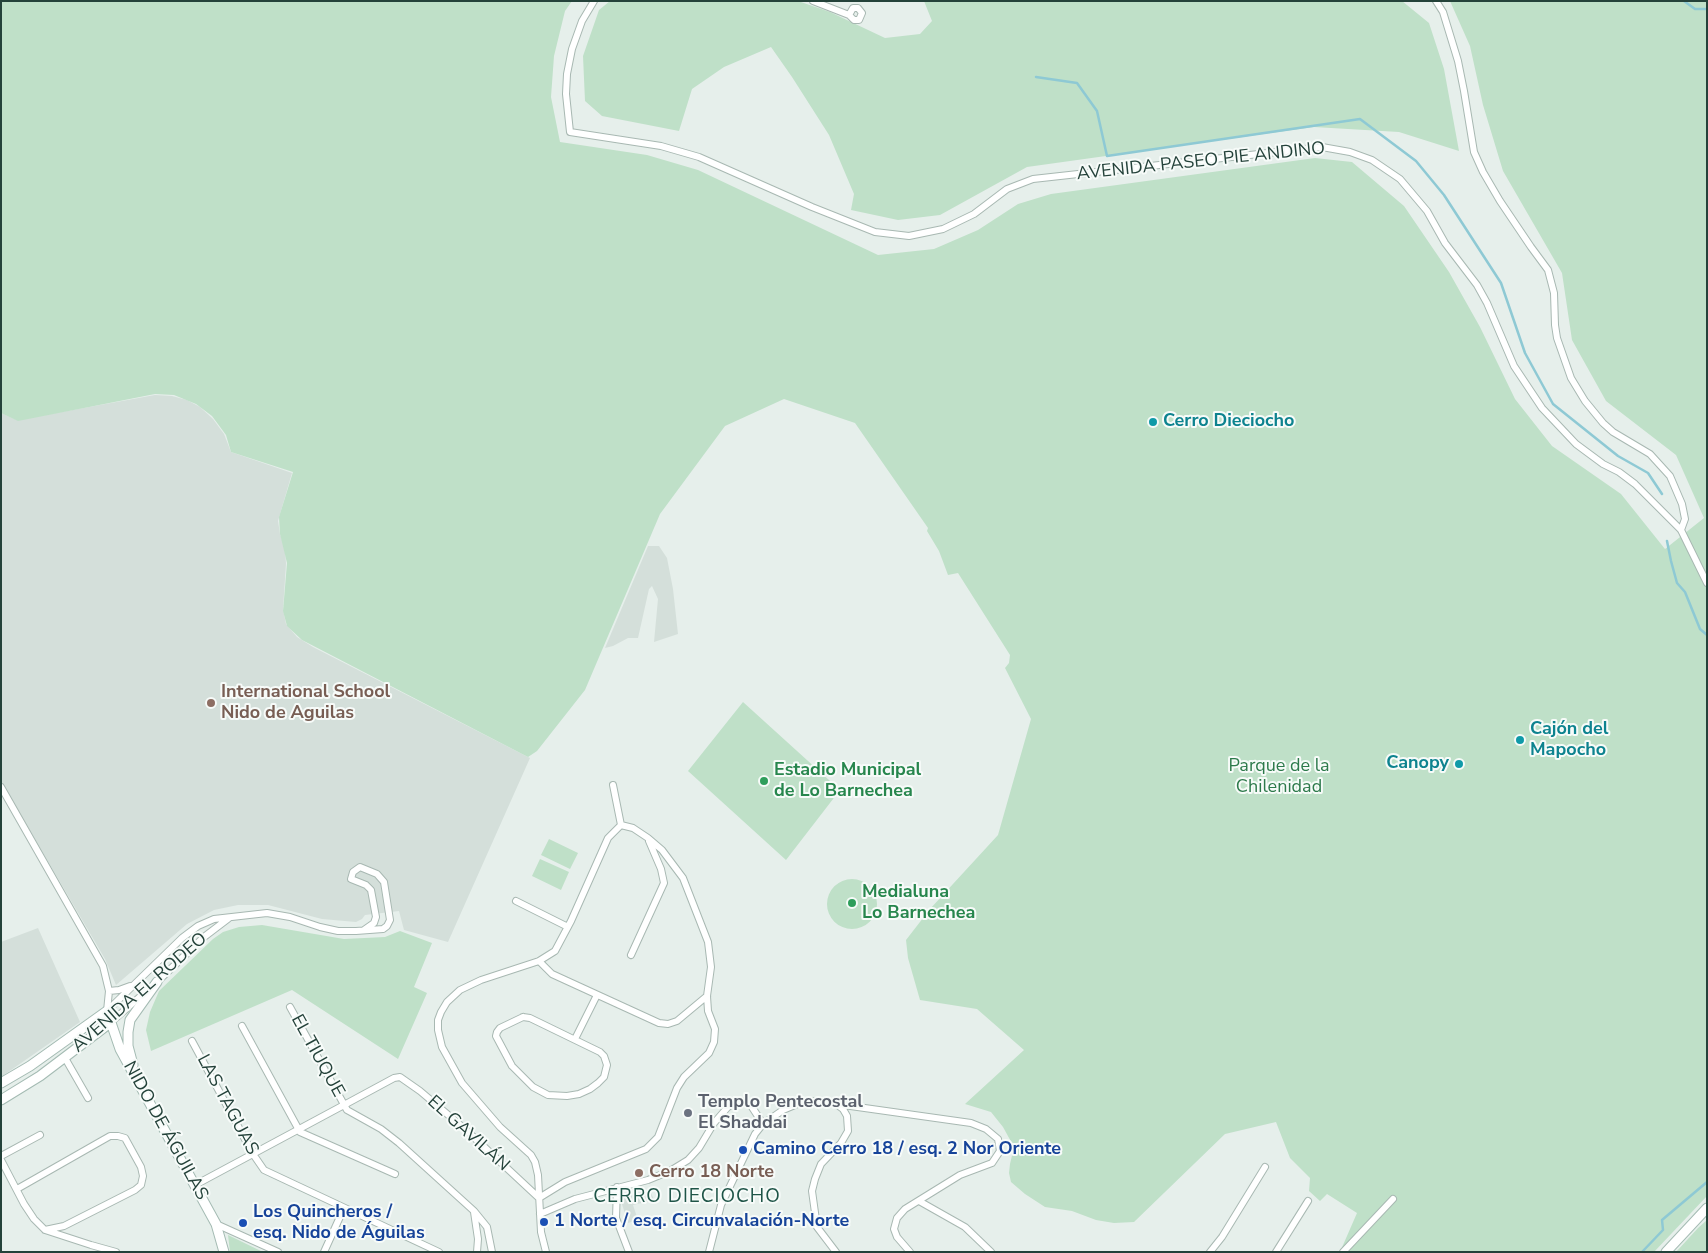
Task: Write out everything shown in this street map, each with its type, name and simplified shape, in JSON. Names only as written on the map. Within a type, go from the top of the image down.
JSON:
[{"type":"street","name":"AVENIDA PASEO PIE ANDINO","points":[[594,1],[582,21],[572,49],[567,74],[566,94],[570,132],[661,146],[699,157],[854,225],[875,232],[898,236],[932,232],[954,225],[974,214],[1007,189],[1033,179],[1322,147],[1341,149],[1361,155],[1382,165],[1400,179],[1427,211],[1445,243],[1477,285],[1508,354],[1523,381],[1552,421],[1589,454],[1635,484],[1681,530],[1707,583]]},
{"type":"street","points":[[813,1],[849,15]]},
{"type":"street","points":[[1436,1],[1443,12],[1458,61],[1474,152],[1483,172],[1504,207],[1548,270],[1554,293],[1557,338],[1571,378],[1585,401],[1613,432],[1650,454],[1670,476],[1682,504],[1685,519],[1681,530]]},
{"type":"street","points":[[613,785],[621,825]]},
{"type":"street","points":[[1,787],[103,966],[109,991],[107,1011]]},
{"type":"street","points":[[539,1198],[565,1182],[646,1149],[658,1137],[677,1088],[684,1077],[709,1053],[714,1042],[715,1029],[708,1011],[707,996],[711,967],[708,942],[683,878],[662,850],[648,838],[633,828],[621,825]]},
{"type":"street","points":[[546,1252],[540,1214],[538,1175],[533,1158],[500,1127],[462,1084],[442,1047],[438,1030],[441,1012],[451,998],[460,990],[480,980],[539,961],[555,951],[568,927],[608,838],[621,825]]},
{"type":"street","points":[[631,955],[664,883],[661,870],[648,838]]},
{"type":"street","name":"AVENIDA EL RODEO","points":[[1,1083],[30,1066],[107,1011],[182,938],[198,926],[214,919],[255,913],[278,914],[329,930],[347,931],[383,929],[390,920],[385,886],[382,879],[374,873],[360,868],[356,869],[351,879],[366,885],[372,893],[376,919],[364,930]]},
{"type":"street","points":[[516,901],[568,927]]},
{"type":"street","name":"AVENIDA EL RODEO","points":[[1,1100],[40,1076],[110,1023],[204,937],[229,918]]},
{"type":"street","points":[[198,926],[203,930],[204,937]]},
{"type":"street","points":[[539,961],[552,974],[655,1022],[664,1024],[678,1021],[707,996]]},
{"type":"street","points":[[109,991],[126,988],[141,978]]},
{"type":"street","points":[[138,1080],[128,1046],[130,1020],[157,982]]},
{"type":"street","points":[[575,1039],[596,995]]},
{"type":"street","name":"EL TIUQUE","points":[[290,1007],[344,1105]]},
{"type":"street","name":"NIDO DE ÁGUILAS","points":[[107,1011],[116,1040],[216,1224],[224,1252]]},
{"type":"street","points":[[525,1017],[575,1039],[602,1054],[606,1062],[606,1072],[598,1083],[590,1089],[579,1094],[561,1097],[542,1093],[526,1082],[512,1066],[496,1034],[500,1028],[525,1017]]},
{"type":"street","points":[[242,1026],[298,1130],[305,1135],[395,1174]]},
{"type":"street","name":"LAS TAGUAS","points":[[192,1041],[253,1154],[261,1167],[268,1173],[439,1252]]},
{"type":"street","points":[[65,1058],[88,1098]]},
{"type":"street","name":"EL GAVILÁN","points":[[344,1105],[394,1078],[404,1078],[466,1130],[539,1198]]},
{"type":"street","points":[[540,1214],[575,1199],[648,1180],[688,1160],[699,1148],[721,1115],[732,1104],[744,1101],[750,1104],[763,1124]]},
{"type":"street","points":[[709,1252],[724,1198],[752,1139],[763,1124],[776,1114],[796,1104],[815,1101],[834,1102],[971,1123],[986,1128],[1000,1142],[1000,1151],[992,1163],[960,1175],[902,1212],[895,1223],[894,1229],[897,1237],[910,1252]]},
{"type":"street","points":[[834,1102],[847,1116],[848,1131],[844,1139],[821,1164],[814,1179],[812,1192],[817,1227],[836,1252]]},
{"type":"street","points":[[195,1185],[344,1105],[350,1112],[381,1129],[399,1143],[474,1211],[487,1227],[492,1252]]},
{"type":"street","points":[[1,1156],[40,1135]]},
{"type":"street","points":[[17,1189],[110,1136],[124,1138],[141,1167],[143,1176],[141,1185],[135,1190],[64,1226],[45,1230]]},
{"type":"street","points":[[1,1161],[34,1219],[45,1230],[91,1246],[116,1252]]},
{"type":"street","points":[[1210,1252],[1222,1238],[1266,1167]]},
{"type":"street","points":[[617,1187],[616,1218],[629,1252]]},
{"type":"street","points":[[1343,1252],[1393,1199]]},
{"type":"street","points":[[919,1201],[964,1227],[991,1252]]},
{"type":"street","points":[[1276,1252],[1308,1202]]},
{"type":"street","points":[[324,1252],[344,1208]]},
{"type":"street","points":[[1666,1252],[1707,1208]]},
{"type":"street","points":[[474,1211],[478,1239],[477,1252]]},
{"type":"street","points":[[216,1224],[278,1252]]},
{"type":"shaded area","name":"International School Nido de Aguilas","points":[[155,395],[172,396],[187,400],[200,407],[213,419],[224,434],[231,452],[292,473],[278,521],[285,548],[286,564],[283,609],[286,624],[297,637],[313,647],[530,758],[448,942],[404,930],[399,911],[365,915],[356,922],[322,919],[268,905],[238,905],[214,910],[187,924],[116,985],[105,959],[1,781],[1,413],[17,420]]},
{"type":"shaded area","points":[[648,546],[659,546],[667,558],[678,634],[654,642],[658,599],[652,586],[649,589],[638,638],[628,638],[605,648]]},
{"type":"shaded area","points":[[38,928],[80,1022],[1,1077],[1,942]]},
{"type":"shaded area","points":[[650,1190],[654,1200],[633,1205],[638,1220],[628,1223],[620,1198]]},
{"type":"green space","name":"Parque de la Chilenidad","points":[[1,1],[572,1],[565,11],[554,56],[551,97],[560,142],[647,155],[698,170],[878,255],[934,249],[978,230],[1018,204],[1051,194],[1315,158],[1352,162],[1404,206],[1449,272],[1480,327],[1515,399],[1552,446],[1621,494],[1665,549],[1704,518],[1676,455],[1606,401],[1572,340],[1562,273],[1503,171],[1483,105],[1470,46],[1450,1],[1707,1],[1707,1196],[1654,1252],[1340,1252],[1357,1213],[1327,1194],[1320,1201],[1309,1191],[1310,1178],[1290,1158],[1276,1122],[1225,1134],[1134,1222],[1114,1223],[1096,1220],[1072,1211],[1045,1207],[1025,1194],[1011,1182],[1009,1173],[1014,1147],[1003,1127],[991,1112],[965,1104],[1024,1050],[977,1009],[920,1000],[908,958],[906,940],[930,909],[998,835],[1031,719],[1005,668],[1009,663],[1010,655],[958,573],[948,575],[939,551],[927,531],[928,528],[855,423],[784,399],[725,426],[660,514],[585,690],[537,751],[528,757],[302,640],[287,626],[283,611],[287,563],[280,534],[279,517],[293,472],[231,452],[226,435],[212,416],[196,404],[174,395],[155,394],[18,421],[1,413]]},
{"type":"green space","points":[[610,1],[798,1],[830,12],[885,38],[920,34],[932,21],[924,1],[1402,1],[1429,23],[1444,69],[1459,151],[1399,132],[1314,127],[1027,167],[940,215],[898,220],[851,210],[854,194],[829,135],[771,47],[724,67],[692,89],[679,131],[602,116],[585,101],[583,56],[599,10]]},
{"type":"green space","name":"Estadio Municipal de Lo Barnechea","points":[[743,702],[840,790],[786,860],[688,771]]},
{"type":"green space","points":[[549,839],[578,853],[570,869],[541,855]]},
{"type":"green space","points":[[540,859],[569,872],[561,890],[532,876]]},
{"type":"green space","name":"Medialuna Lo Barnechea","points":[[852,879],[866,883],[873,890],[877,904],[873,918],[866,925],[852,929],[838,925],[831,918],[827,904],[831,890],[838,883]]},
{"type":"green space","points":[[262,925],[344,939],[385,937],[400,931],[432,943],[414,987],[427,993],[398,1059],[292,990],[151,1051],[146,1030],[150,1012],[159,991],[213,939],[223,932],[239,927]]},
{"type":"green space","points":[[1707,1220],[1707,1252],[1676,1252],[1698,1228]]},
{"type":"green space","points":[[228,1235],[263,1252],[230,1252]]},
{"type":"waterway","points":[[1684,1],[1695,9],[1707,9]]},
{"type":"waterway","points":[[1036,77],[1077,83],[1097,111],[1107,156],[1360,119],[1416,161],[1444,195],[1501,283],[1525,353],[1553,404],[1618,456],[1648,473],[1662,494]]},
{"type":"waterway","points":[[1667,541],[1677,583],[1685,592],[1700,629],[1707,635]]},
{"type":"waterway","points":[[1642,1252],[1663,1230],[1662,1220],[1707,1182]]},
{"type":"place","name":"Cerro Dieciocho","points":[[1153,422]]},
{"type":"place","name":"International School Nido de Aguilas","points":[[211,703]]},
{"type":"place","name":"Cajón del Mapocho","points":[[1520,740]]},
{"type":"place","name":"Canopy","points":[[1459,764]]},
{"type":"place","name":"Estadio Municipal de Lo Barnechea","points":[[764,781]]},
{"type":"place","name":"Medialuna Lo Barnechea","points":[[852,903]]},
{"type":"place","name":"Templo Pentecostal El Shaddai","points":[[688,1113]]},
{"type":"place","name":"Camino Cerro 18 / esq. 2 Nor Oriente","points":[[743,1150]]},
{"type":"place","name":"Cerro 18 Norte","points":[[639,1173]]},
{"type":"place","name":"1 Norte / esq. Circunvalación-Norte","points":[[544,1222]]},
{"type":"place","name":"Los Quincheros / esq. Nido de Águilas","points":[[243,1223]]},
{"type":"district","name":"CERRO DIECIOCHO","points":[[687,1197]]}]
